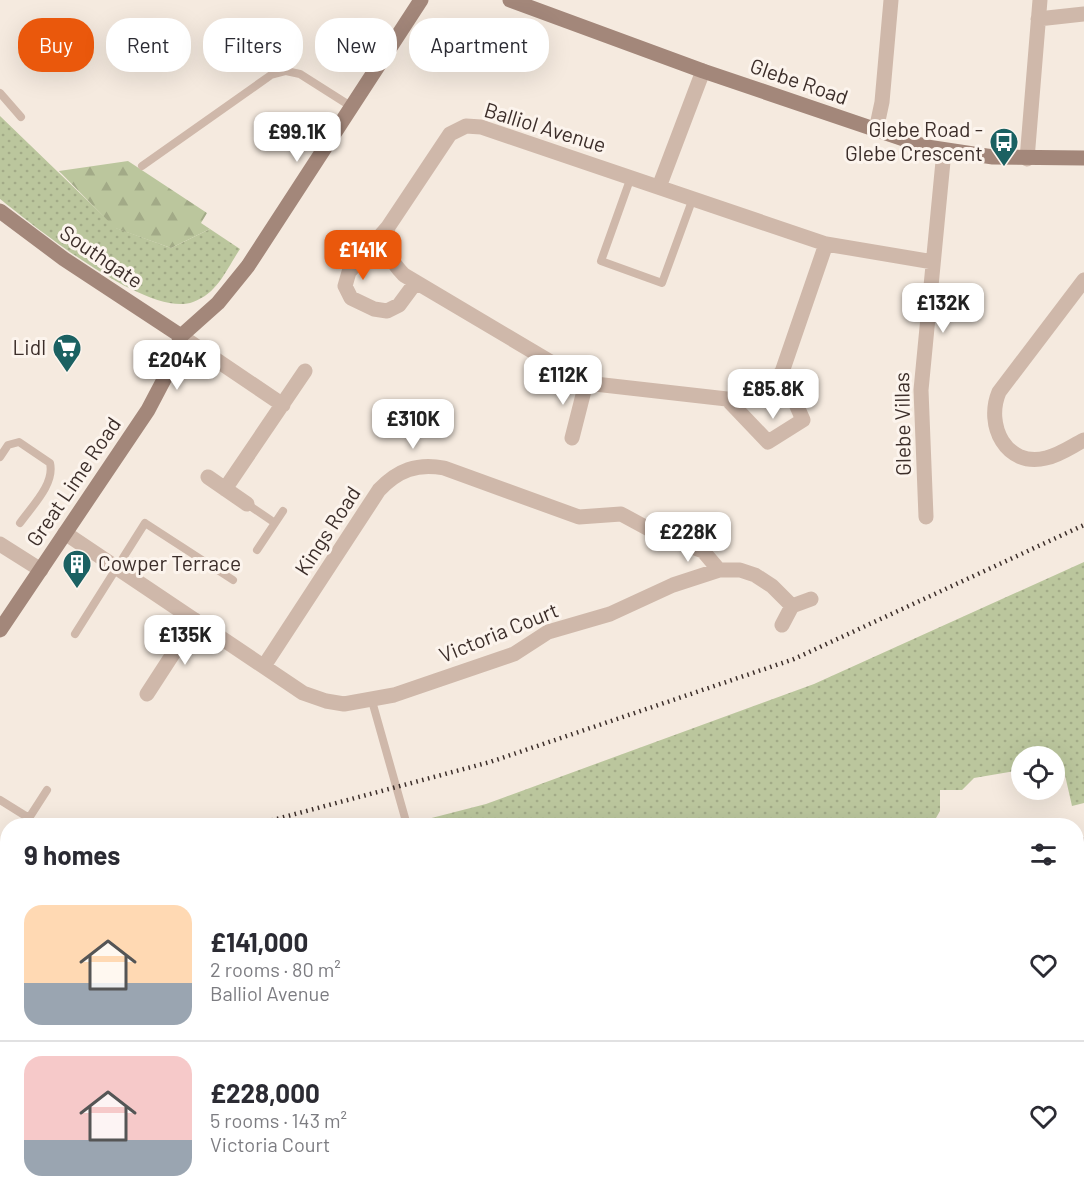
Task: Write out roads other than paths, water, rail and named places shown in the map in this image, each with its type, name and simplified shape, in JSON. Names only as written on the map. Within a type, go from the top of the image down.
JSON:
[{"type":"street","name":"Great Lime Road","points":[[0,630],[153,402],[169,370],[181,336],[232,287],[421,0]]},
{"type":"street","points":[[876,130],[882,102],[891,0]]},
{"type":"street","points":[[1027,159],[1040,0]]},
{"type":"street","name":"Glebe Road","points":[[514,1],[703,71],[944,151],[1027,159],[1084,158]]},
{"type":"street","points":[[1038,19],[1084,14]]},
{"type":"street","points":[[659,187],[703,71]]},
{"type":"street","name":"Balliol Avenue","points":[[416,282],[399,305],[387,311],[374,309],[351,298],[345,286],[349,272],[388,227],[450,135],[466,126],[481,127],[693,198]]},
{"type":"street","name":"Glebe Villas","points":[[926,517],[921,390],[944,151]]},
{"type":"street","points":[[693,198],[826,244],[933,262]]},
{"type":"street","name":"Southgate","points":[[0,211],[64,259],[181,336]]},
{"type":"street","points":[[388,227],[386,241],[390,259],[404,275],[586,383],[727,399],[747,398],[766,389],[782,372],[826,244]]},
{"type":"street","points":[[1084,280],[1003,386],[994,402],[993,414],[994,425],[1002,443],[1015,453],[1030,459],[1047,458],[1084,440]]},
{"type":"street","points":[[181,336],[283,405]]},
{"type":"street","points":[[225,489],[305,371]]},
{"type":"street","points":[[727,399],[768,442],[803,420],[782,372]]},
{"type":"street","points":[[572,438],[586,383]]},
{"type":"street","name":"Kings Road","points":[[264,666],[380,490],[388,481],[407,469],[430,465],[444,468],[579,517],[621,514],[664,536],[703,551],[719,570]]},
{"type":"street","points":[[208,477],[247,504]]},
{"type":"street","name":"Victoria Court","points":[[65,533],[312,697],[344,704],[372,701],[394,695],[514,654],[548,632],[610,614],[673,585],[719,570],[740,570],[755,575],[772,586],[792,606]]},
{"type":"street","points":[[0,544],[41,570]]},
{"type":"street","points":[[782,625],[792,606],[811,599]]},
{"type":"street","points":[[147,694],[195,620]]},
{"type":"lane","points":[[142,166],[271,75],[286,71],[300,74],[352,107]]},
{"type":"lane","points":[[0,93],[21,117]]},
{"type":"lane","points":[[631,177],[601,261],[662,283],[693,198]]},
{"type":"lane","points":[[0,457],[8,445],[18,442],[50,463],[50,477],[21,523]]},
{"type":"lane","points":[[247,504],[275,523]]},
{"type":"lane","points":[[256,550],[283,511]]},
{"type":"lane","points":[[75,634],[145,523],[233,580]]},
{"type":"lane","points":[[372,701],[405,818]]},
{"type":"lane","points":[[0,800],[29,818],[47,790]]},
{"type":"railway","points":[[280,818],[490,762],[794,659],[1084,525]]},
{"type":"place","name":"Glebe Road - Glebe Crescent","points":[[1004,168]]},
{"type":"place","name":"Lidl","points":[[67,374]]},
{"type":"place","name":"Cowper Terrace","points":[[77,590]]}]
